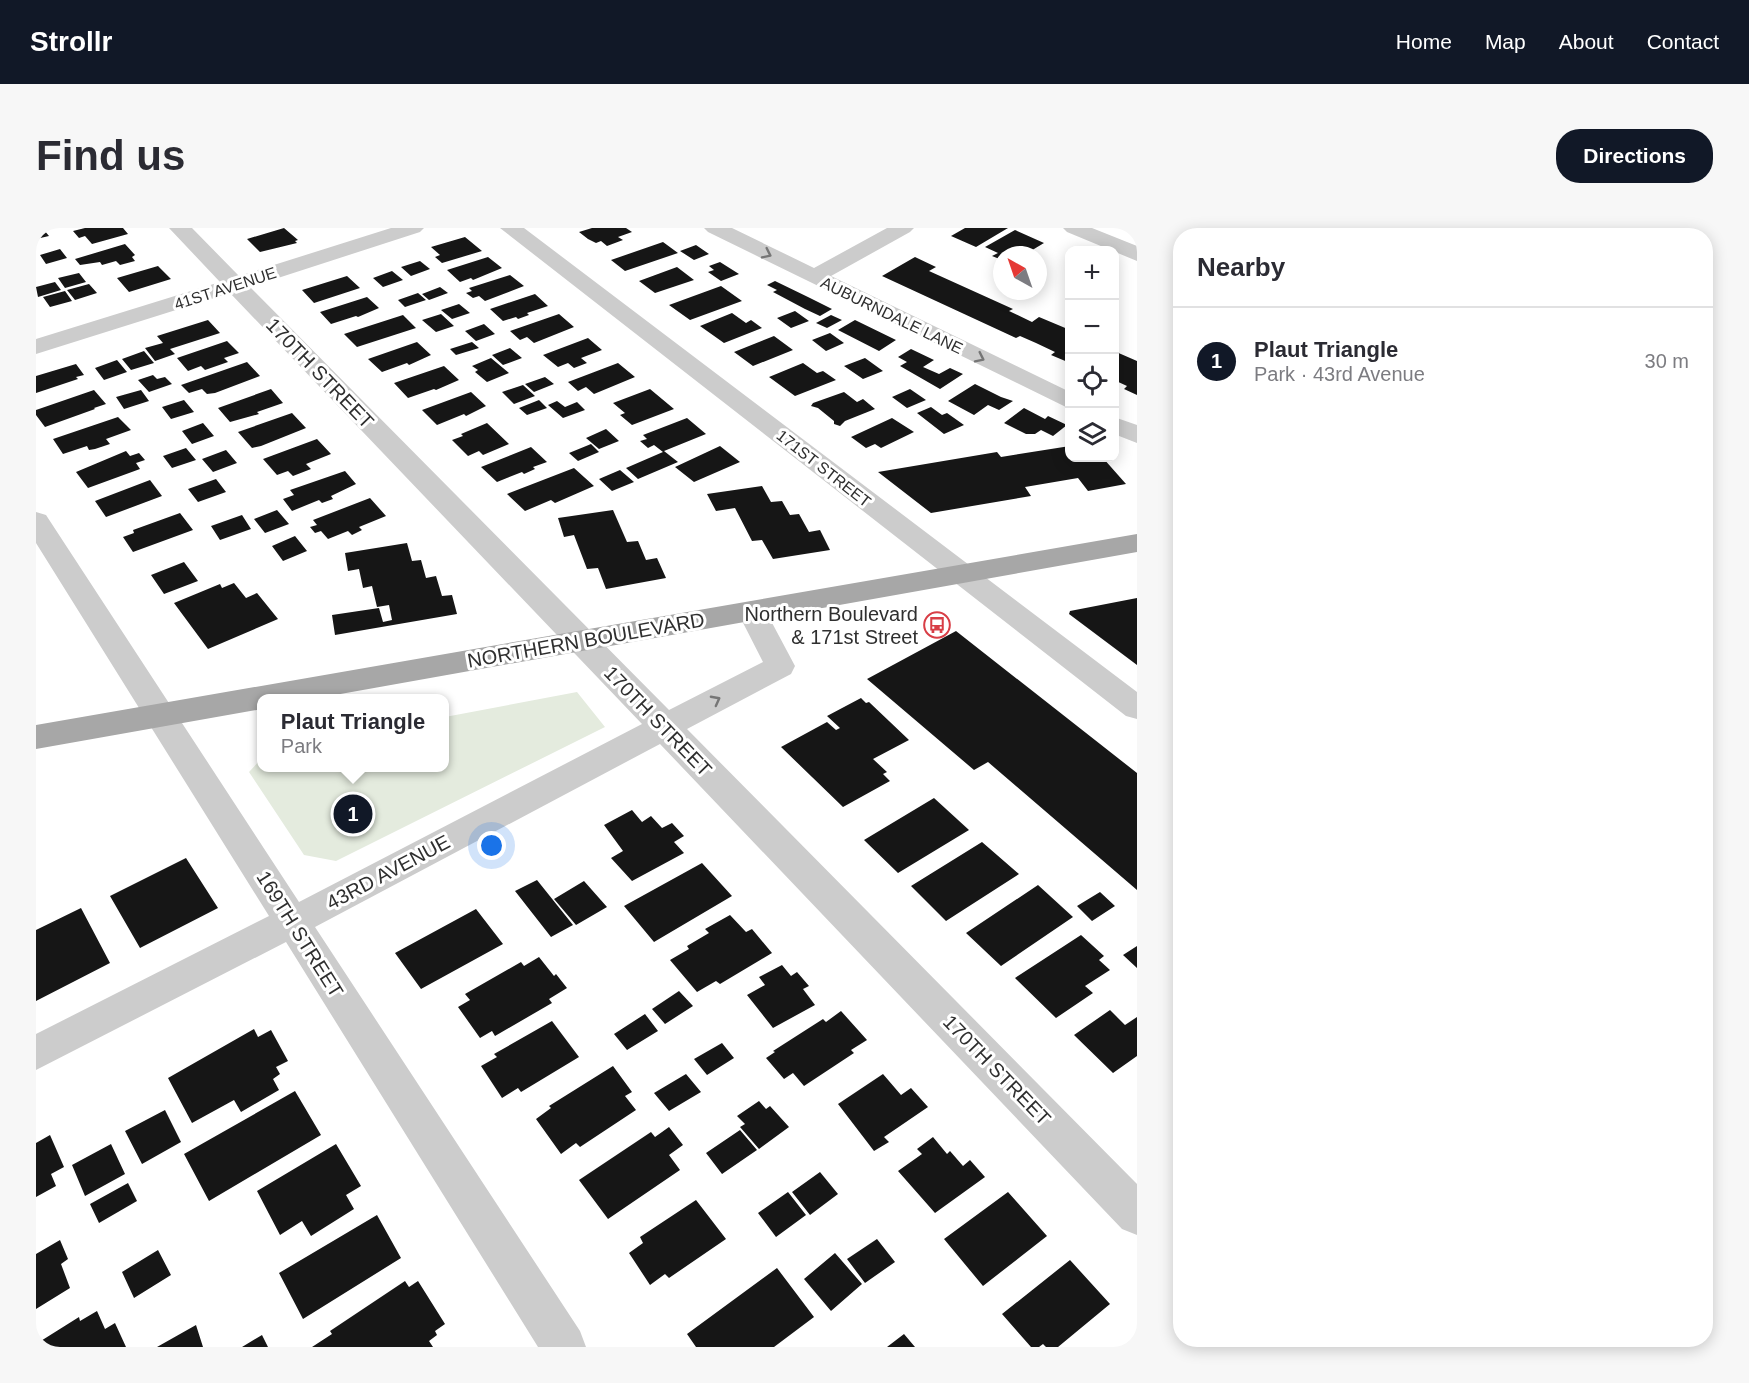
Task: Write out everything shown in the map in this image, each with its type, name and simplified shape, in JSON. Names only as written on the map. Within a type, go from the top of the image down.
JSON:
[{"type":"main road","name":"NORTHERN BOULEVARD","points":[[275,694],[1137,543]]},
{"type":"main road","name":"NORTHERN BOULEVARD","points":[[36,737],[257,697]]},
{"type":"street","name":"170TH STREET","points":[[180,228],[1137,1214]]},
{"type":"street","name":"41ST AVENUE","points":[[36,347],[413,228]]},
{"type":"street","name":"171ST STREET","points":[[511,228],[1137,708]]},
{"type":"street","name":"AUBURNDALE LANE","points":[[715,228],[1065,400]]},
{"type":"street","points":[[814,277],[903,228]]},
{"type":"street","points":[[1074,228],[1137,254]]},
{"type":"street","points":[[1119,426],[1137,435]]},
{"type":"street","name":"169TH STREET","points":[[36,520],[564,1347]]},
{"type":"street","name":"43RD AVENUE","points":[[36,1053],[292,922],[780,666],[752,610]]},
{"type":"shaded area","points":[[577,692],[605,727],[336,861],[304,855],[249,772],[257,763],[257,772],[449,772],[449,716]]},
{"type":"building","points":[[85,228],[123,228],[128,234],[92,244],[85,236],[79,238],[73,231]]},
{"type":"building","points":[[284,228],[298,240],[295,241],[297,243],[260,252],[247,239]]},
{"type":"building","points":[[592,228],[626,228],[632,232],[618,237],[623,240],[607,246],[601,241],[596,243],[588,239],[579,232]]},
{"type":"building","points":[[965,228],[1008,228],[976,247],[951,236]]},
{"type":"building","points":[[44,230],[49,236],[36,239],[36,232]]},
{"type":"building","points":[[1015,230],[1044,243],[1039,246],[993,246],[993,251],[985,247]]},
{"type":"building","points":[[465,237],[482,251],[442,263],[435,257],[440,255],[431,247]]},
{"type":"building","points":[[663,242],[678,253],[625,271],[611,260]]},
{"type":"building","points":[[125,244],[135,255],[132,257],[135,261],[120,265],[116,261],[102,265],[100,262],[80,265],[75,259]]},
{"type":"building","points":[[696,245],[709,254],[694,260],[680,251]]},
{"type":"building","points":[[60,249],[67,258],[46,264],[40,255]]},
{"type":"building","points":[[488,257],[502,268],[473,280],[471,278],[460,282],[447,270]]},
{"type":"building","points":[[915,257],[936,267],[929,271],[1013,309],[1009,311],[1032,322],[1039,317],[1065,328],[1065,361],[1051,355],[1055,352],[1036,343],[1020,336],[1016,338],[882,276]]},
{"type":"building","points":[[420,261],[430,269],[411,276],[401,267]]},
{"type":"building","points":[[720,262],[739,274],[721,281],[708,272],[714,270],[709,266]]},
{"type":"building","points":[[158,266],[171,279],[129,292],[117,278]]},
{"type":"building","points":[[677,267],[694,280],[655,293],[639,281]]},
{"type":"building","points":[[392,271],[403,280],[383,287],[373,278]]},
{"type":"building","points":[[79,273],[86,282],[65,288],[58,278]]},
{"type":"building","points":[[510,275],[524,286],[485,301],[479,296],[473,298],[466,293],[472,291],[469,288]]},
{"type":"building","points":[[347,276],[360,288],[314,303],[302,290]]},
{"type":"building","points":[[775,281],[832,309],[820,316],[805,309],[773,292],[777,290],[767,285]]},
{"type":"building","points":[[55,282],[61,290],[38,297],[36,287]]},
{"type":"building","points":[[89,284],[97,293],[75,300],[67,290]]},
{"type":"building","points":[[721,286],[742,301],[690,320],[669,305]]},
{"type":"building","points":[[440,287],[448,293],[429,300],[422,294]]},
{"type":"building","points":[[65,291],[72,301],[50,307],[43,297]]},
{"type":"building","points":[[418,293],[426,300],[405,307],[398,300]]},
{"type":"building","points":[[535,294],[548,306],[527,313],[529,315],[518,319],[516,317],[503,321],[490,309]]},
{"type":"building","points":[[367,297],[379,308],[358,317],[331,324],[320,312]]},
{"type":"building","points":[[459,304],[470,313],[452,319],[441,310]]},
{"type":"building","points":[[795,311],[809,321],[791,328],[777,318]]},
{"type":"building","points":[[732,313],[746,323],[751,320],[762,328],[724,343],[700,326]]},
{"type":"building","points":[[441,314],[454,326],[436,332],[422,320]]},
{"type":"building","points":[[559,314],[574,327],[534,343],[527,337],[520,340],[510,331]]},
{"type":"building","points":[[403,315],[416,328],[357,347],[344,334]]},
{"type":"building","points":[[831,315],[842,320],[827,328],[816,323]]},
{"type":"building","points":[[208,320],[220,333],[170,349],[175,354],[155,361],[145,348],[163,343],[157,336]]},
{"type":"building","points":[[855,320],[896,340],[879,351],[838,330]]},
{"type":"building","points":[[484,324],[495,334],[476,341],[465,331]]},
{"type":"building","points":[[830,333],[844,343],[826,351],[812,340]]},
{"type":"building","points":[[774,336],[793,350],[753,366],[734,352]]},
{"type":"building","points":[[588,338],[602,350],[581,358],[587,363],[574,368],[568,363],[558,367],[543,355]]},
{"type":"building","points":[[227,341],[239,353],[224,358],[228,362],[205,370],[201,366],[188,371],[177,358]]},
{"type":"building","points":[[417,342],[431,355],[409,365],[407,363],[382,372],[368,359]]},
{"type":"building","points":[[472,342],[479,348],[456,355],[450,349]]},
{"type":"building","points":[[510,348],[522,358],[503,365],[492,355]]},
{"type":"building","points":[[911,349],[934,360],[923,367],[939,374],[950,368],[963,374],[940,389],[900,366],[907,362],[898,357]]},
{"type":"building","points":[[144,351],[154,363],[131,370],[122,359]]},
{"type":"building","points":[[1119,353],[1137,361],[1137,395],[1124,389],[1127,386],[1119,382]]},
{"type":"building","points":[[491,358],[509,373],[487,382],[475,372],[478,370],[472,366]]},
{"type":"building","points":[[865,358],[883,371],[863,379],[844,366]]},
{"type":"building","points":[[117,360],[127,372],[104,380],[95,368]]},
{"type":"building","points":[[247,362],[260,376],[207,394],[202,389],[189,393],[181,385]]},
{"type":"building","points":[[618,363],[635,377],[594,394],[586,387],[578,391],[568,382]]},
{"type":"building","points":[[803,363],[817,373],[823,371],[836,380],[795,396],[769,377]]},
{"type":"building","points":[[76,364],[84,375],[36,393],[36,376]]},
{"type":"building","points":[[444,366],[459,380],[408,398],[394,383]]},
{"type":"building","points":[[153,375],[157,379],[165,377],[172,384],[149,392],[138,380]]},
{"type":"building","points":[[545,377],[554,384],[534,392],[525,384]]},
{"type":"building","points":[[975,384],[1013,401],[999,410],[988,405],[974,415],[948,401]]},
{"type":"building","points":[[523,385],[535,396],[514,404],[502,392]]},
{"type":"building","points":[[271,389],[283,403],[257,412],[259,414],[230,422],[218,408]]},
{"type":"building","points":[[650,389],[674,409],[632,425],[620,415],[625,413],[613,403]]},
{"type":"building","points":[[910,389],[926,400],[907,408],[892,397]]},
{"type":"building","points":[[94,390],[106,404],[45,427],[36,415],[36,410]]},
{"type":"building","points":[[141,390],[149,401],[124,409],[116,397]]},
{"type":"building","points":[[471,392],[486,406],[466,416],[464,414],[437,425],[422,410]]},
{"type":"building","points":[[844,392],[857,402],[863,399],[875,409],[845,421],[840,426],[834,424],[834,421],[818,408],[811,406],[813,403]]},
{"type":"building","points":[[184,400],[194,412],[171,419],[162,407]]},
{"type":"building","points":[[539,400],[547,408],[527,415],[519,408]]},
{"type":"building","points":[[557,401],[565,407],[577,402],[585,410],[563,418],[548,405]]},
{"type":"building","points":[[931,407],[942,415],[947,413],[964,425],[944,434],[917,413]]},
{"type":"building","points":[[1024,408],[1045,419],[1048,416],[1065,424],[1065,427],[1053,436],[1041,430],[1035,434],[1026,434],[1004,423]]},
{"type":"building","points":[[292,413],[306,428],[261,446],[252,448],[238,432]]},
{"type":"building","points":[[118,417],[131,430],[106,439],[110,444],[89,450],[87,446],[63,454],[53,439]]},
{"type":"building","points":[[687,418],[706,434],[664,451],[678,462],[638,479],[626,468],[663,452],[654,445],[648,448],[640,441],[647,439],[643,435]]},
{"type":"building","points":[[892,418],[914,432],[881,448],[875,444],[866,448],[851,437]]},
{"type":"building","points":[[203,423],[214,436],[192,444],[182,431]]},
{"type":"building","points":[[487,423],[509,444],[483,455],[479,451],[468,456],[452,440],[463,436],[461,434]]},
{"type":"building","points":[[606,429],[619,441],[599,449],[586,438]]},
{"type":"building","points":[[317,439],[331,454],[306,464],[311,469],[293,476],[288,471],[277,475],[263,459]]},
{"type":"building","points":[[591,444],[599,452],[578,461],[569,453]]},
{"type":"building","points":[[720,446],[740,462],[694,482],[675,467]]},
{"type":"building","points":[[531,447],[547,462],[533,467],[535,469],[524,474],[522,472],[497,482],[481,467]]},
{"type":"building","points":[[1065,447],[1065,462],[1107,462],[1126,484],[1088,491],[1078,478],[1025,487],[1031,496],[931,513],[878,472],[997,452],[1001,457]]},
{"type":"building","points":[[186,448],[196,460],[172,468],[163,456]]},
{"type":"building","points":[[226,450],[237,463],[213,472],[202,459]]},
{"type":"building","points":[[126,451],[130,456],[139,453],[145,460],[136,463],[140,469],[88,488],[76,472]]},
{"type":"building","points":[[574,468],[594,486],[555,503],[551,500],[525,511],[507,494]]},
{"type":"building","points":[[620,470],[634,482],[612,491],[599,479]]},
{"type":"building","points":[[345,471],[356,484],[331,496],[333,499],[322,503],[319,500],[292,511],[283,499],[294,495],[290,490]]},
{"type":"building","points":[[216,479],[226,492],[198,502],[188,489]]},
{"type":"building","points":[[150,480],[162,496],[106,517],[95,501]]},
{"type":"building","points":[[762,486],[771,502],[782,501],[790,515],[799,514],[809,532],[820,530],[830,550],[773,559],[762,540],[752,541],[735,508],[716,511],[707,494]]},
{"type":"building","points":[[370,498],[386,516],[359,527],[362,530],[352,535],[348,531],[328,539],[321,531],[315,533],[310,527],[317,525],[313,520]]},
{"type":"building","points":[[277,510],[289,524],[265,533],[254,519]]},
{"type":"building","points":[[613,510],[627,542],[638,541],[646,560],[657,558],[666,578],[606,589],[598,568],[587,569],[574,535],[564,537],[558,518]]},
{"type":"building","points":[[180,513],[193,530],[133,552],[123,537],[134,533],[133,530]]},
{"type":"building","points":[[242,515],[251,529],[220,540],[211,526]]},
{"type":"building","points":[[295,536],[307,551],[283,561],[272,546]]},
{"type":"building","points":[[407,543],[412,561],[421,560],[426,578],[436,576],[442,596],[452,595],[457,614],[335,635],[332,615],[379,608],[383,622],[392,620],[389,605],[377,607],[372,586],[363,588],[359,569],[348,571],[345,553]]},
{"type":"building","points":[[184,562],[198,581],[164,594],[151,575]]},
{"type":"building","points":[[234,583],[246,598],[257,593],[278,619],[208,649],[174,603],[220,584],[222,588]]},
{"type":"building","points":[[1137,598],[1137,665],[1069,614],[1070,611]]},
{"type":"building","points":[[956,631],[1137,773],[1137,890],[988,762],[974,770],[867,679]]},
{"type":"building","points":[[861,698],[866,703],[869,702],[909,740],[873,759],[887,772],[883,774],[890,781],[843,807],[781,747],[827,722],[836,730],[840,728],[827,716]]},
{"type":"building","points":[[934,798],[969,830],[898,873],[864,840]]},
{"type":"building","points":[[632,810],[642,822],[651,816],[662,828],[672,823],[684,836],[674,842],[684,853],[632,881],[611,858],[623,851],[604,825]]},
{"type":"building","points":[[982,842],[1019,874],[946,921],[911,886]]},
{"type":"building","points":[[186,858],[218,908],[140,948],[110,896]]},
{"type":"building","points":[[702,863],[732,896],[654,942],[624,906]]},
{"type":"building","points":[[537,880],[573,925],[551,937],[515,891]]},
{"type":"building","points":[[584,881],[607,907],[576,925],[554,899]]},
{"type":"building","points":[[1038,885],[1073,917],[1001,966],[966,933]]},
{"type":"building","points":[[1100,892],[1115,906],[1092,921],[1077,906]]},
{"type":"building","points":[[81,908],[110,963],[36,1001],[36,930]]},
{"type":"building","points":[[476,909],[503,944],[421,989],[395,953]]},
{"type":"building","points":[[730,915],[746,932],[752,929],[772,953],[720,984],[716,981],[697,992],[670,960],[689,949],[687,946],[709,933],[705,929]]},
{"type":"building","points":[[1081,935],[1104,956],[1099,960],[1110,970],[1085,986],[1093,993],[1056,1018],[1015,978]]},
{"type":"building","points":[[1137,946],[1137,968],[1123,955]]},
{"type":"building","points":[[539,957],[567,988],[549,999],[552,1003],[495,1036],[492,1031],[480,1038],[458,1007],[470,1000],[465,994],[521,962],[524,966]]},
{"type":"building","points":[[782,965],[791,976],[797,972],[809,986],[803,989],[815,1005],[773,1028],[747,995],[765,985],[759,977]]},
{"type":"building","points":[[679,991],[693,1006],[665,1024],[652,1009]]},
{"type":"building","points":[[1110,1010],[1125,1025],[1137,1017],[1137,1056],[1113,1073],[1074,1035]]},
{"type":"building","points":[[841,1011],[867,1040],[851,1050],[854,1053],[804,1086],[793,1073],[784,1079],[766,1058],[775,1052],[773,1051],[823,1019],[826,1022]]},
{"type":"building","points":[[645,1014],[658,1031],[627,1050],[614,1034]]},
{"type":"building","points":[[552,1021],[579,1057],[521,1092],[518,1088],[502,1098],[481,1066],[497,1057],[494,1054]]},
{"type":"building","points":[[254,1029],[258,1037],[271,1030],[288,1061],[276,1067],[280,1074],[273,1079],[279,1090],[241,1112],[234,1100],[192,1123],[168,1078]]},
{"type":"building","points":[[722,1043],[734,1058],[707,1075],[694,1059]]},
{"type":"building","points":[[613,1066],[632,1092],[625,1096],[636,1110],[580,1147],[576,1143],[561,1154],[536,1119],[551,1108],[549,1106]]},
{"type":"building","points":[[686,1074],[701,1092],[669,1111],[654,1093]]},
{"type":"building","points":[[883,1074],[901,1095],[911,1088],[928,1107],[884,1137],[889,1142],[874,1151],[838,1104]]},
{"type":"building","points":[[295,1091],[321,1135],[209,1201],[184,1154]]},
{"type":"building","points":[[759,1101],[766,1109],[770,1106],[789,1127],[759,1149],[740,1127],[745,1124],[737,1116]]},
{"type":"building","points":[[165,1110],[181,1142],[142,1164],[125,1131]]},
{"type":"building","points":[[669,1127],[683,1145],[669,1155],[680,1170],[608,1219],[579,1180],[651,1132],[655,1137]]},
{"type":"building","points":[[740,1130],[757,1150],[722,1174],[706,1153]]},
{"type":"building","points":[[50,1135],[64,1167],[51,1174],[56,1186],[36,1197],[36,1143]]},
{"type":"building","points":[[933,1137],[947,1154],[950,1151],[963,1166],[970,1160],[985,1177],[935,1213],[898,1171],[922,1154],[917,1149]]},
{"type":"building","points":[[111,1144],[125,1174],[85,1196],[72,1165]]},
{"type":"building","points":[[336,1144],[361,1186],[346,1195],[354,1209],[311,1236],[302,1221],[280,1235],[257,1191]]},
{"type":"building","points":[[820,1172],[838,1194],[810,1215],[792,1192]]},
{"type":"building","points":[[128,1183],[137,1201],[99,1223],[90,1204]]},
{"type":"building","points":[[788,1192],[806,1215],[776,1237],[758,1213]]},
{"type":"building","points":[[1008,1192],[1047,1236],[983,1286],[944,1239]]},
{"type":"building","points":[[696,1200],[726,1239],[669,1278],[665,1274],[650,1285],[629,1253],[643,1243],[640,1237]]},
{"type":"building","points":[[377,1215],[401,1258],[303,1319],[279,1273]]},
{"type":"building","points":[[877,1239],[895,1262],[865,1283],[847,1259]]},
{"type":"building","points":[[60,1240],[68,1259],[61,1264],[70,1288],[36,1309],[36,1254]]},
{"type":"building","points":[[158,1250],[171,1275],[134,1298],[122,1272]]},
{"type":"building","points":[[835,1253],[862,1284],[831,1311],[804,1279]]},
{"type":"building","points":[[1070,1260],[1110,1304],[1058,1347],[1046,1347],[1043,1344],[1039,1347],[1031,1347],[1002,1314]]},
{"type":"building","points":[[777,1268],[814,1317],[774,1347],[696,1347],[687,1334]]},
{"type":"building","points":[[405,1281],[409,1287],[418,1281],[445,1324],[435,1331],[437,1335],[429,1341],[433,1347],[312,1347],[332,1334],[330,1331]]},
{"type":"building","points":[[97,1311],[105,1329],[115,1323],[126,1347],[36,1347],[36,1344],[79,1317],[80,1321]]},
{"type":"building","points":[[196,1325],[203,1347],[157,1347]]},
{"type":"building","points":[[904,1334],[915,1347],[887,1347]]},
{"type":"building","points":[[262,1335],[268,1347],[242,1347]]},
{"type":"place","name":"Northern Boulevard & 171st Street","points":[[937,625]]},
{"type":"place","name":"Plaut Triangle","points":[[353,814]]}]
